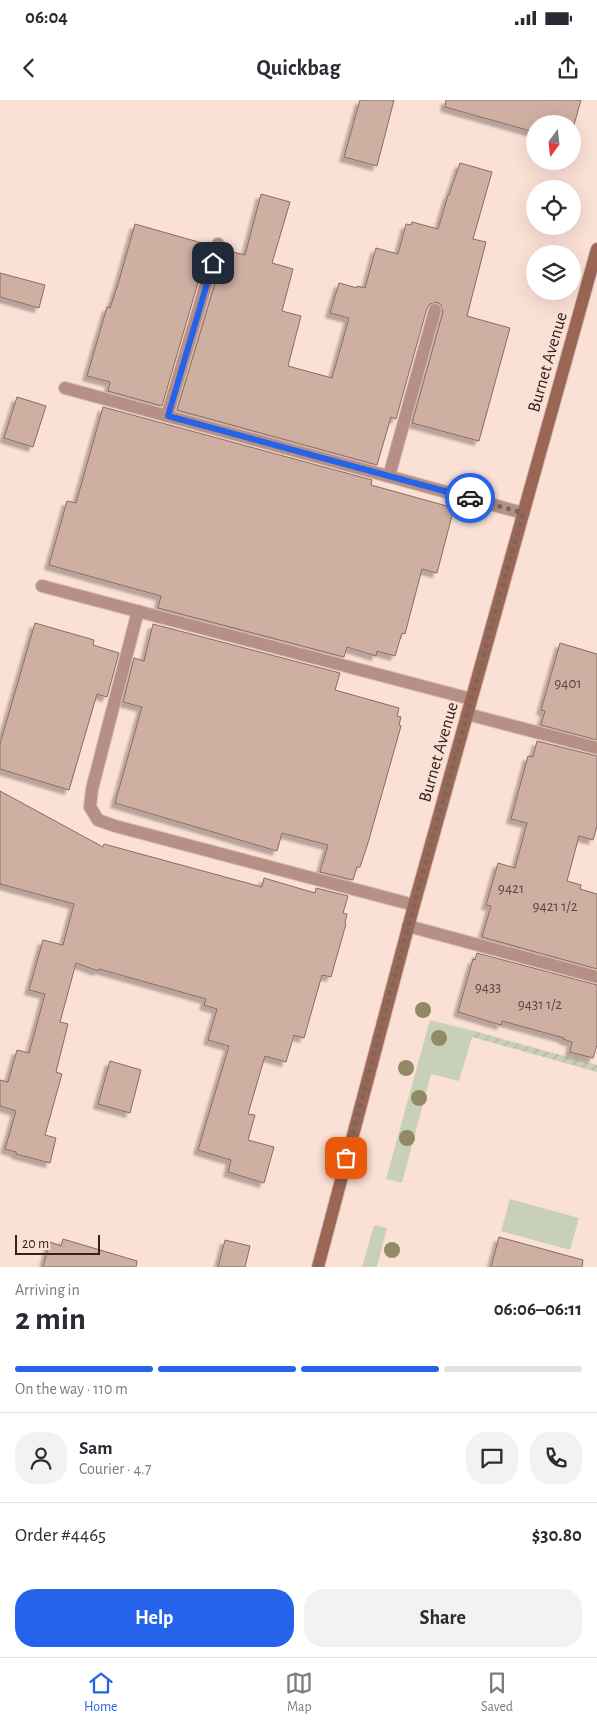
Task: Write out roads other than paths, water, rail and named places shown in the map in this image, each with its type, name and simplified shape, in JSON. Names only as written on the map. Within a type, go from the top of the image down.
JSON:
[{"type":"street","name":"Burnet Avenue","points":[[318,1267],[408,926],[597,249]]},
{"type":"lane","points":[[168,416],[218,244]]},
{"type":"lane","points":[[389,476],[435,310]]},
{"type":"lane","points":[[64,388],[523,513]]},
{"type":"lane","points":[[42,586],[471,699]]},
{"type":"lane","points":[[138,611],[92,789],[90,807],[98,820],[414,905]]},
{"type":"lane","points":[[467,714],[597,748]]},
{"type":"lane","points":[[408,926],[597,977]]}]
